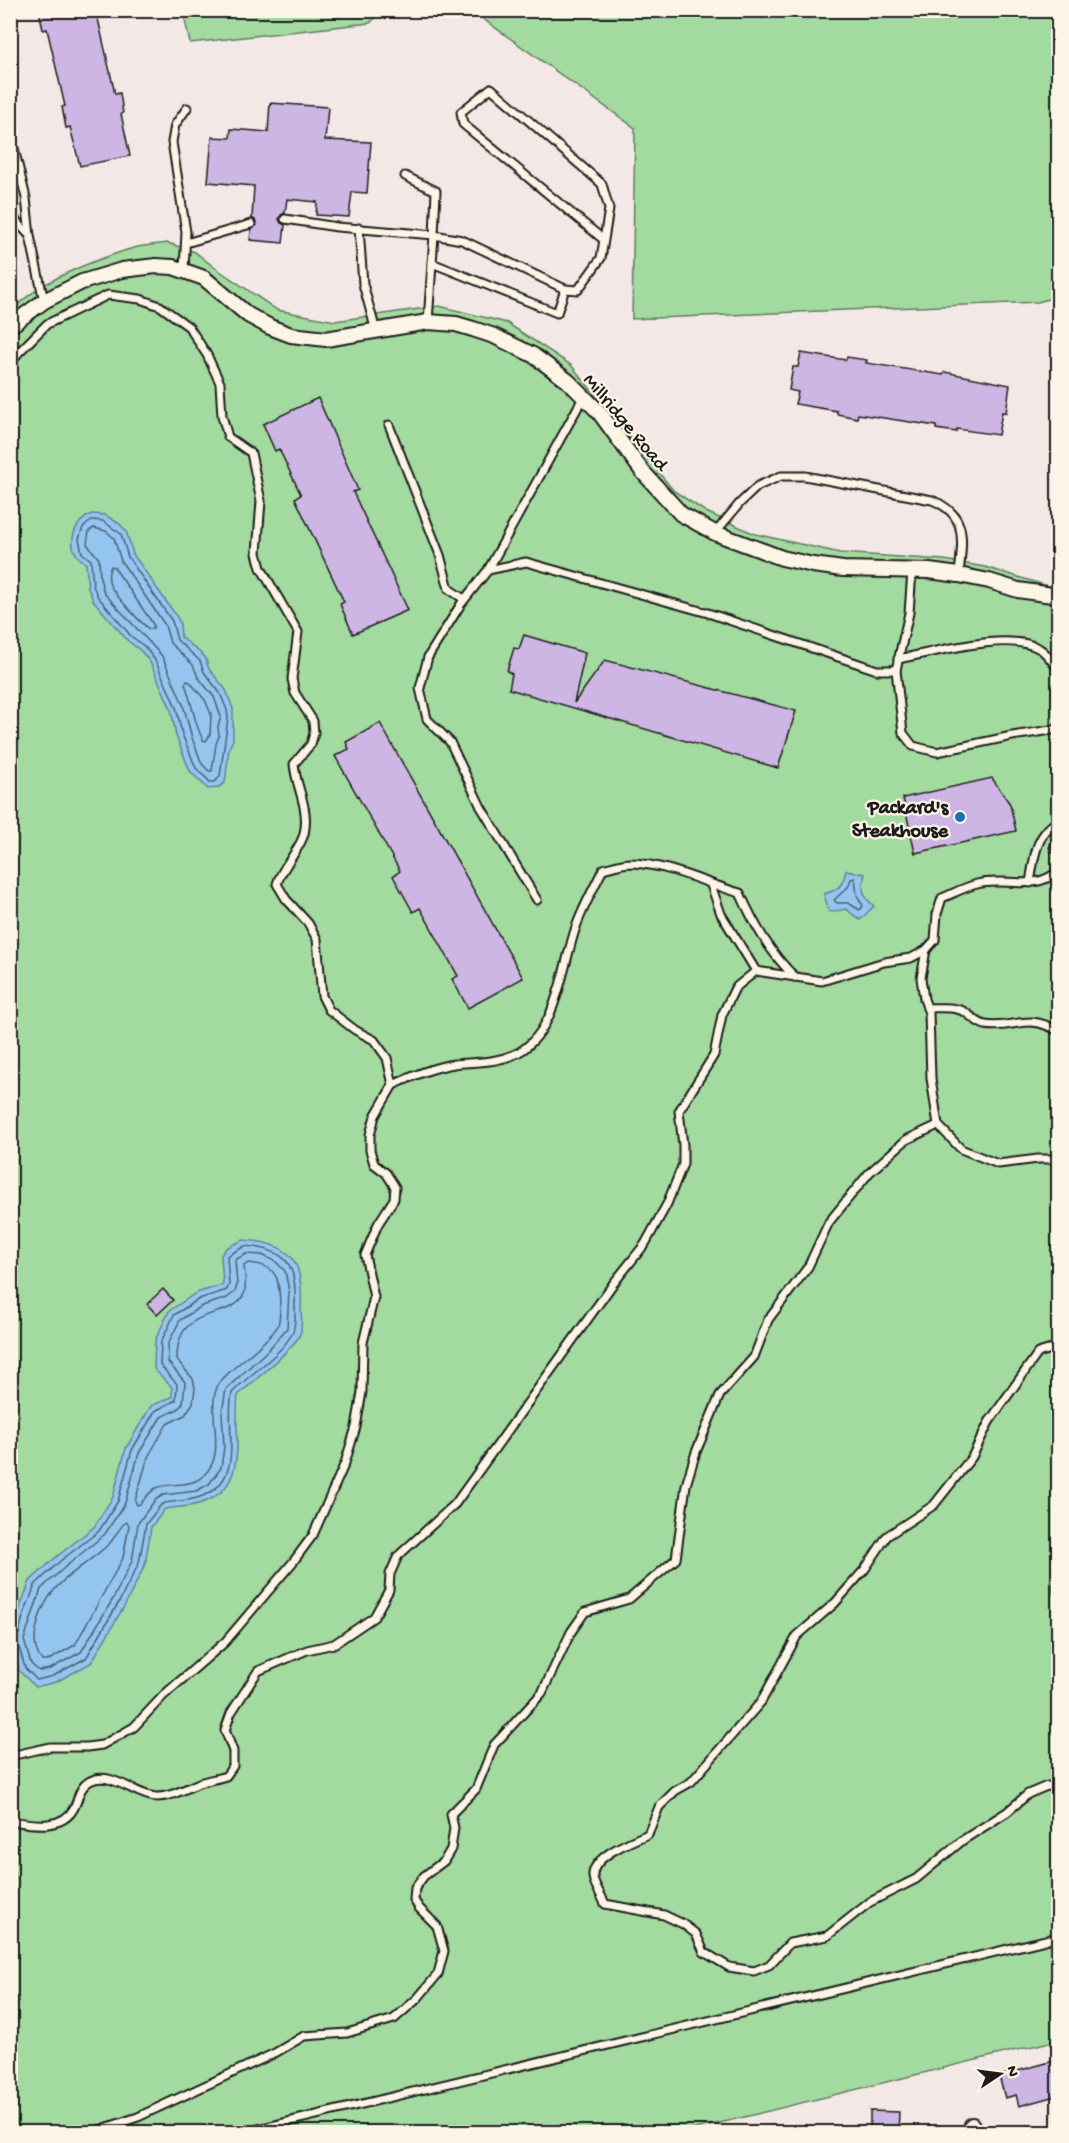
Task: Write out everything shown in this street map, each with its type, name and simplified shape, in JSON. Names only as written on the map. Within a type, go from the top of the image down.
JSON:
[{"type":"street","name":"Millridge Road","points":[[10,326],[44,301],[82,282],[122,270],[156,266],[184,270],[204,278],[248,315],[291,335],[326,339],[428,322],[473,328],[514,344],[551,367],[584,396],[642,471],[681,514],[715,533],[772,555],[813,565],[843,569],[959,575],[1018,590],[1052,594],[1059,598]]},
{"type":"lane","points":[[285,219],[337,227],[434,235],[462,240],[565,289],[578,290],[602,258],[609,209],[602,184],[491,88],[461,112],[463,124],[604,240]]},
{"type":"lane","points":[[184,270],[186,243],[172,142],[175,125],[187,108]]},
{"type":"lane","points":[[10,132],[26,198],[30,236],[44,301]]},
{"type":"lane","points":[[405,176],[436,191],[428,322]]},
{"type":"lane","points":[[10,214],[30,236]]},
{"type":"lane","points":[[186,243],[251,224]]},
{"type":"lane","points":[[359,228],[363,284],[376,331]]},
{"type":"lane","points":[[432,263],[557,313],[565,289]]},
{"type":"lane","points":[[10,365],[18,353],[47,324],[108,295],[140,299],[160,306],[189,327],[207,355],[220,383],[222,416],[228,437],[251,453],[261,501],[257,553],[261,568],[298,632],[292,680],[295,693],[313,721],[314,733],[311,744],[294,764],[295,781],[304,798],[306,817],[303,836],[280,873],[277,884],[286,899],[308,923],[317,939],[322,996],[328,1010],[355,1030],[374,1040],[387,1058],[393,1085]]},
{"type":"lane","points":[[537,900],[481,807],[450,742],[427,719],[420,688],[428,657],[464,599],[488,570],[584,396]]},
{"type":"lane","points":[[388,425],[440,555],[449,590],[464,599]]},
{"type":"lane","points":[[715,533],[740,503],[758,486],[781,476],[805,476],[932,500],[944,505],[959,521],[963,540],[959,575]]},
{"type":"lane","points":[[488,570],[526,562],[708,613],[877,670],[896,670]]},
{"type":"lane","points":[[912,571],[909,613],[896,670],[903,733],[913,746],[937,752],[1012,736],[1059,729]]},
{"type":"lane","points":[[898,659],[996,641],[1021,643],[1039,649],[1059,669]]},
{"type":"lane","points":[[1030,883],[1036,847],[1050,826],[1059,821]]},
{"type":"lane","points":[[1054,848],[1059,838]]},
{"type":"lane","points":[[10,1756],[50,1747],[87,1747],[102,1744],[134,1727],[164,1695],[225,1642],[313,1535],[345,1463],[356,1427],[362,1392],[363,1343],[374,1297],[365,1255],[378,1224],[394,1199],[395,1193],[395,1187],[386,1173],[374,1164],[370,1150],[370,1135],[375,1116],[393,1085],[434,1068],[485,1062],[514,1055],[535,1040],[546,1023],[576,926],[603,869],[629,863],[669,869],[711,885],[740,892],[778,962],[795,977]]},
{"type":"lane","points":[[10,1821],[43,1826],[62,1819],[73,1810],[80,1791],[90,1781],[105,1778],[153,1797],[171,1795],[202,1782],[226,1776],[233,1766],[232,1751],[225,1730],[231,1713],[258,1671],[307,1650],[334,1644],[374,1617],[389,1590],[390,1574],[399,1557],[455,1504],[613,1284],[645,1244],[667,1204],[683,1164],[684,1145],[679,1111],[714,1055],[722,1015],[735,987],[756,971],[822,981],[884,962],[911,958],[926,950],[935,940],[937,914],[942,898],[979,884],[1030,883],[1053,876],[1059,871]]},
{"type":"lane","points":[[711,885],[721,914],[756,971]]},
{"type":"lane","points":[[926,950],[921,978],[927,1008],[931,1078],[938,1125],[961,1149],[998,1164],[1059,1159]]},
{"type":"lane","points":[[927,1008],[962,1011],[982,1024],[996,1025],[1027,1021],[1047,1024],[1059,1031]]},
{"type":"lane","points":[[82,2133],[96,2131],[138,2117],[275,2053],[304,2036],[347,2033],[394,2019],[417,1999],[438,1974],[444,1951],[437,1926],[414,1900],[415,1888],[424,1876],[444,1861],[451,1849],[454,1828],[451,1814],[476,1790],[494,1745],[542,1693],[571,1632],[585,1612],[629,1599],[675,1559],[686,1485],[696,1452],[720,1395],[754,1357],[768,1320],[808,1267],[829,1222],[869,1173],[897,1148],[906,1140],[938,1125]]},
{"type":"lane","points":[[1059,1347],[1038,1353],[989,1422],[972,1457],[934,1505],[887,1536],[865,1569],[835,1603],[797,1636],[761,1702],[691,1782],[675,1791],[660,1807],[648,1834],[610,1852],[596,1865],[593,1877],[605,1904],[664,1915],[696,1934],[704,1952],[729,1967],[754,1971],[769,1965],[790,1943],[827,1936],[870,1902],[916,1879],[963,1840],[1007,1812],[1028,1794],[1047,1786],[1059,1787]]},
{"type":"lane","points":[[1059,1586],[1059,1592]]},
{"type":"lane","points":[[246,2133],[1059,1937]]},
{"type":"green space","points":[[183,10],[382,11],[370,23],[190,43]]},
{"type":"green space","points":[[472,11],[1058,11],[1058,296],[1038,302],[632,319],[635,128]]},
{"type":"green space","points":[[168,243],[195,252],[277,310],[335,321],[439,306],[507,323],[571,365],[674,491],[706,512],[755,534],[840,553],[944,560],[985,567],[1058,589],[1058,2040],[683,2132],[11,2132],[11,311],[36,290],[82,266],[135,248]]},
{"type":"water","points":[[92,514],[105,515],[120,524],[126,531],[133,554],[177,617],[181,637],[205,657],[209,669],[226,690],[233,709],[233,740],[229,748],[225,783],[217,788],[208,789],[190,771],[176,736],[171,709],[150,662],[127,640],[93,600],[88,588],[86,564],[77,556],[73,548],[73,536],[78,525]]},
{"type":"water","points":[[846,870],[865,874],[864,891],[867,899],[874,906],[860,920],[846,909],[829,912],[824,894],[840,886]]},
{"type":"water","points":[[243,1240],[273,1245],[291,1257],[297,1266],[301,1291],[300,1334],[281,1357],[238,1395],[236,1459],[233,1474],[226,1487],[215,1497],[198,1504],[165,1509],[151,1527],[145,1565],[91,1663],[56,1682],[36,1687],[19,1671],[11,1642],[16,1618],[30,1581],[94,1527],[113,1497],[126,1448],[151,1406],[172,1397],[172,1387],[154,1369],[155,1341],[169,1311],[196,1293],[223,1285],[221,1255],[226,1248]]},
{"type":"building","points":[[39,10],[96,10],[115,94],[120,93],[123,113],[121,114],[130,156],[80,166],[70,127],[66,128],[62,107],[65,106],[47,29],[43,30]]},
{"type":"building","points":[[270,103],[328,107],[325,140],[371,142],[367,193],[352,192],[349,217],[316,215],[317,202],[287,199],[285,213],[279,219],[285,225],[283,243],[250,240],[251,230],[257,225],[252,218],[254,186],[208,182],[212,137],[230,138],[231,129],[268,132]]},
{"type":"building","points":[[801,353],[846,360],[847,357],[867,360],[866,363],[943,375],[945,372],[1010,385],[1006,413],[1002,412],[998,435],[957,429],[956,432],[936,429],[936,426],[858,414],[857,418],[837,414],[837,411],[795,404],[798,392],[789,390],[793,367],[798,367]]},
{"type":"building","points":[[318,398],[358,490],[353,492],[408,610],[353,634],[340,604],[344,602],[295,498],[301,495],[279,449],[275,451],[263,424]]},
{"type":"building","points":[[524,635],[585,653],[574,703],[605,660],[796,711],[778,768],[509,689],[512,674],[507,671],[514,648],[519,649]]},
{"type":"building","points":[[380,723],[523,978],[468,1008],[452,979],[458,976],[420,908],[413,912],[393,876],[400,871],[335,756],[349,749],[346,742]]},
{"type":"building","name":"Packard's Steakhouse","points":[[992,778],[1010,804],[1016,831],[915,853],[903,798]]},
{"type":"building","points":[[163,1289],[173,1300],[157,1315],[147,1304]]},
{"type":"building","points":[[1054,2061],[1059,2077],[1059,2095],[1019,2106],[1016,2095],[1005,2098],[999,2076]]},
{"type":"building","points":[[870,2111],[899,2112],[898,2133],[870,2133]]},
{"type":"place","name":"Packard's Steakhouse","points":[[960,817]]}]
